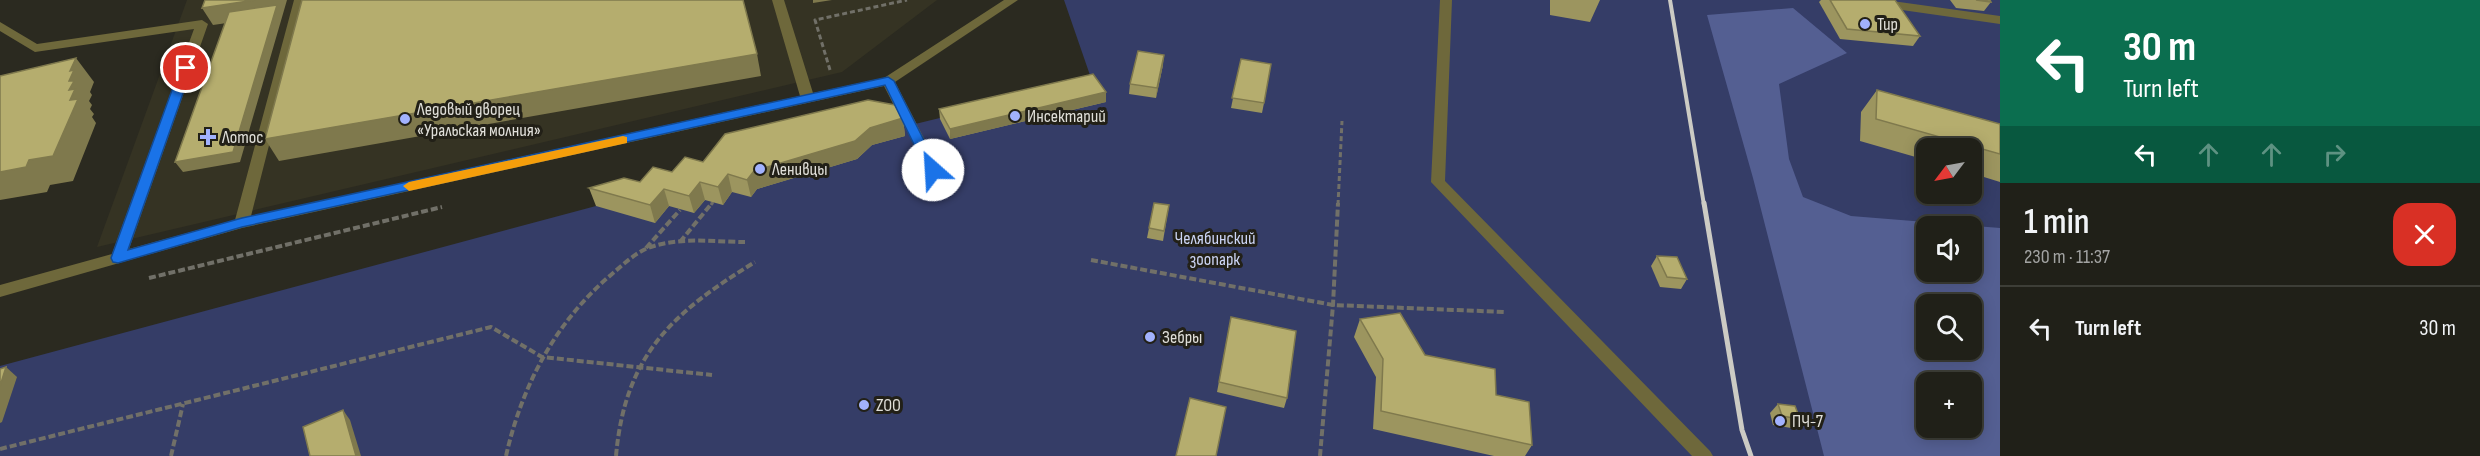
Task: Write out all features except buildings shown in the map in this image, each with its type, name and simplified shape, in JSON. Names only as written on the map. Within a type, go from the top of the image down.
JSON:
[{"type":"street","points":[[242,223],[300,0]]},
{"type":"street","points":[[778,0],[807,97]]},
{"type":"street","points":[[0,291],[242,223],[846,88],[888,81],[1012,0]]},
{"type":"street","points":[[1446,0],[1438,182],[1704,456]]},
{"type":"street","points":[[1860,0],[2000,20]]},
{"type":"street","points":[[0,26],[35,48],[202,24],[118,258]]},
{"type":"street","points":[[888,81],[933,170]]},
{"type":"path","points":[[846,88],[833,79],[815,20],[907,0]]},
{"type":"path","points":[[1320,456],[1333,305],[1342,121]]},
{"type":"path","points":[[680,243],[713,202]]},
{"type":"path","points":[[506,456],[511,430],[524,393],[542,357],[581,303],[617,270],[646,249],[680,210]]},
{"type":"path","points":[[646,249],[680,243],[745,243]]},
{"type":"path","points":[[1090,260],[1333,305],[1505,312]]},
{"type":"path","points":[[616,456],[616,439],[623,405],[639,367],[660,336],[691,303],[718,283],[755,262]]},
{"type":"path","points":[[0,449],[491,327],[542,357],[712,375]]},
{"type":"path","points":[[171,456],[183,404]]},
{"type":"shaded area","points":[[187,0],[937,0],[842,72],[97,247]]},
{"type":"shaded area","points":[[1793,8],[1847,53],[1779,84],[1789,159],[1803,197],[1851,216],[1916,221],[1916,282],[1982,282],[1982,227],[2000,228],[2000,456],[1824,456],[1753,178],[1707,15]]},
{"type":"green space","name":"Челябинский зоопарк","points":[[1064,0],[2000,0],[2000,456],[0,456],[0,366],[596,206],[870,118],[911,125],[1092,81]]},
{"type":"railway","points":[[1670,0],[1704,205]]},
{"type":"railway","points":[[1704,203],[1742,430],[1751,456]]},
{"type":"slow traffic","points":[[409,186],[623,140]]},
{"type":"place","name":"Тир","points":[[1865,24]]},
{"type":"place","name":"Инсектарий","points":[[1015,116]]},
{"type":"place","name":"Ледовый дворец «Уральская молния»","points":[[405,119]]},
{"type":"place","name":"Лотос","points":[[208,137]]},
{"type":"place","name":"Ленивцы","points":[[760,169]]},
{"type":"place","name":"Зебры","points":[[1150,337]]},
{"type":"place","name":"ZOO","points":[[864,405]]},
{"type":"place","name":"ПЧ-7","points":[[1780,421]]},
{"type":"route","points":[[186,68],[118,258],[242,223],[888,81],[933,170]]}]
